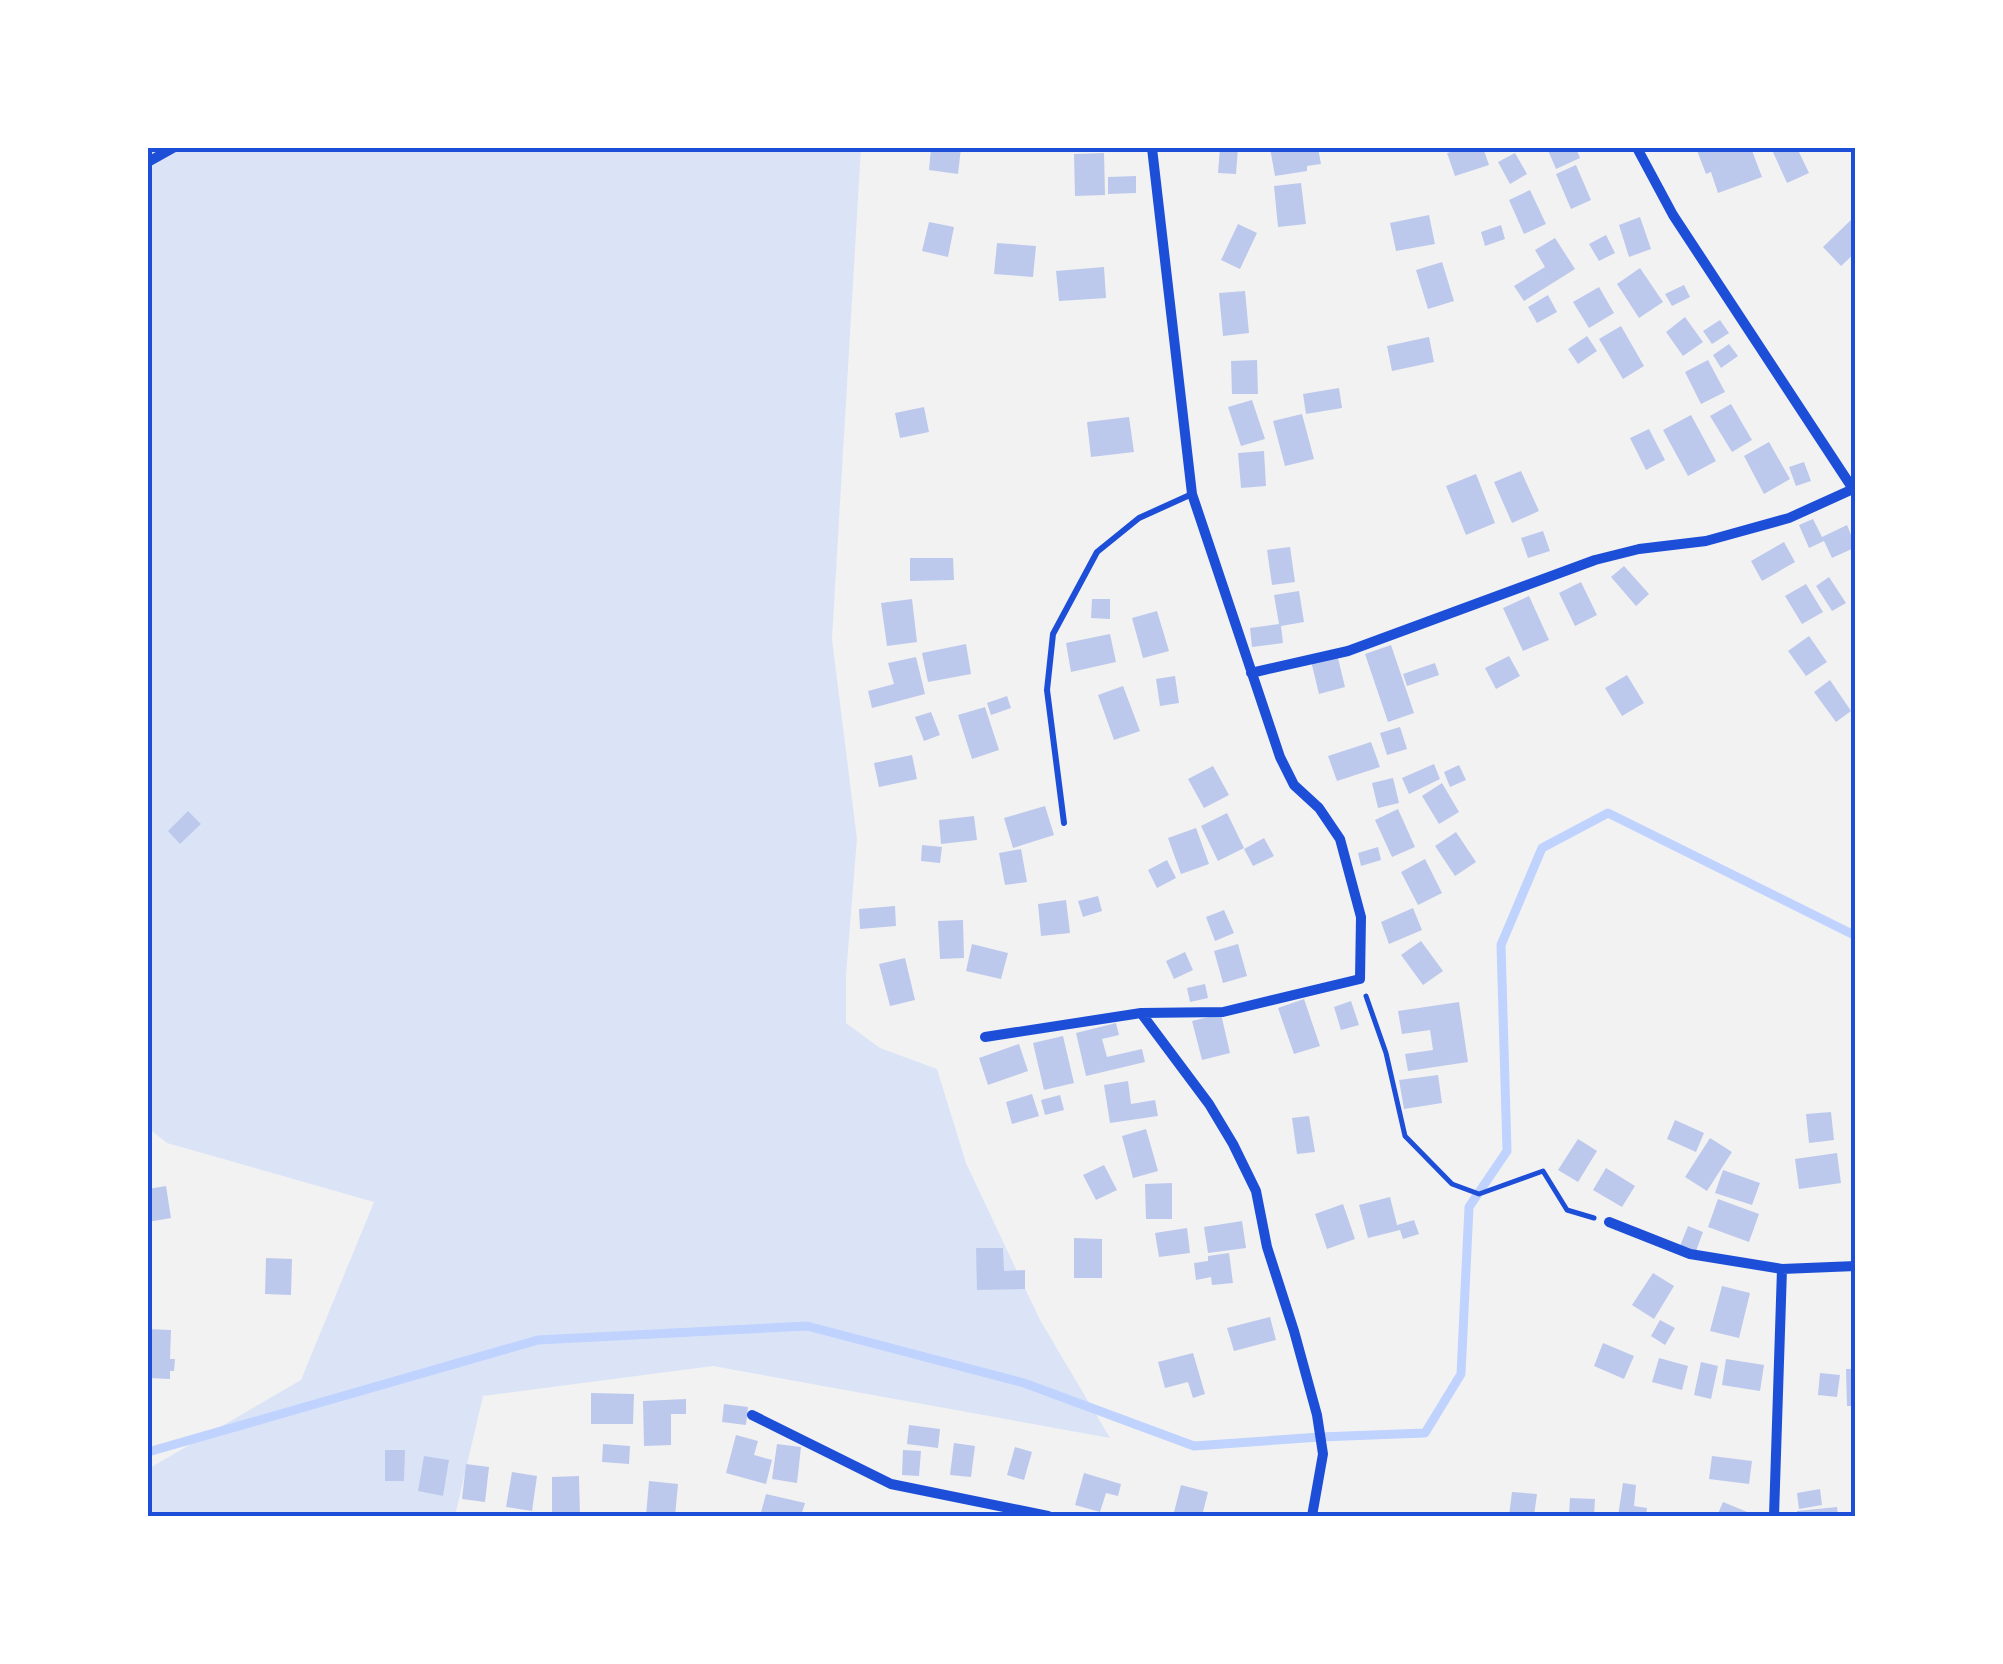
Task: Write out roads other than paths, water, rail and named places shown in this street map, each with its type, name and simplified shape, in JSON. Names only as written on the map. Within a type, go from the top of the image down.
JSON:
[{"type":"street","points":[[148,162],[173,148]]},
{"type":"street","points":[[985,1037],[1141,1013],[1223,1012],[1360,979],[1361,917],[1340,839],[1319,808],[1294,785],[1280,757],[1192,494],[1152,148]]},
{"type":"street","points":[[1251,673],[1348,651],[1594,560],[1640,549],[1706,541],[1789,518],[1853,489],[1673,214],[1637,148]]},
{"type":"street","points":[[1141,1013],[1209,1104],[1256,1191],[1267,1247],[1317,1414],[1324,1454],[1312,1516]]},
{"type":"street","points":[[1610,1222],[1690,1254],[1782,1269],[1856,1266]]},
{"type":"street","points":[[1774,1516],[1782,1269]]},
{"type":"street","points":[[752,1416],[891,1484],[1048,1516]]},
{"type":"lane","points":[[1064,822],[1046,690],[1054,634],[1097,552],[1138,518],[1192,494]]},
{"type":"waterway","points":[[148,1452],[538,1340],[807,1326],[1024,1383],[1194,1446],[1425,1433],[1461,1374],[1469,1207],[1507,1151],[1501,945],[1542,848],[1608,813],[1856,936]]}]
